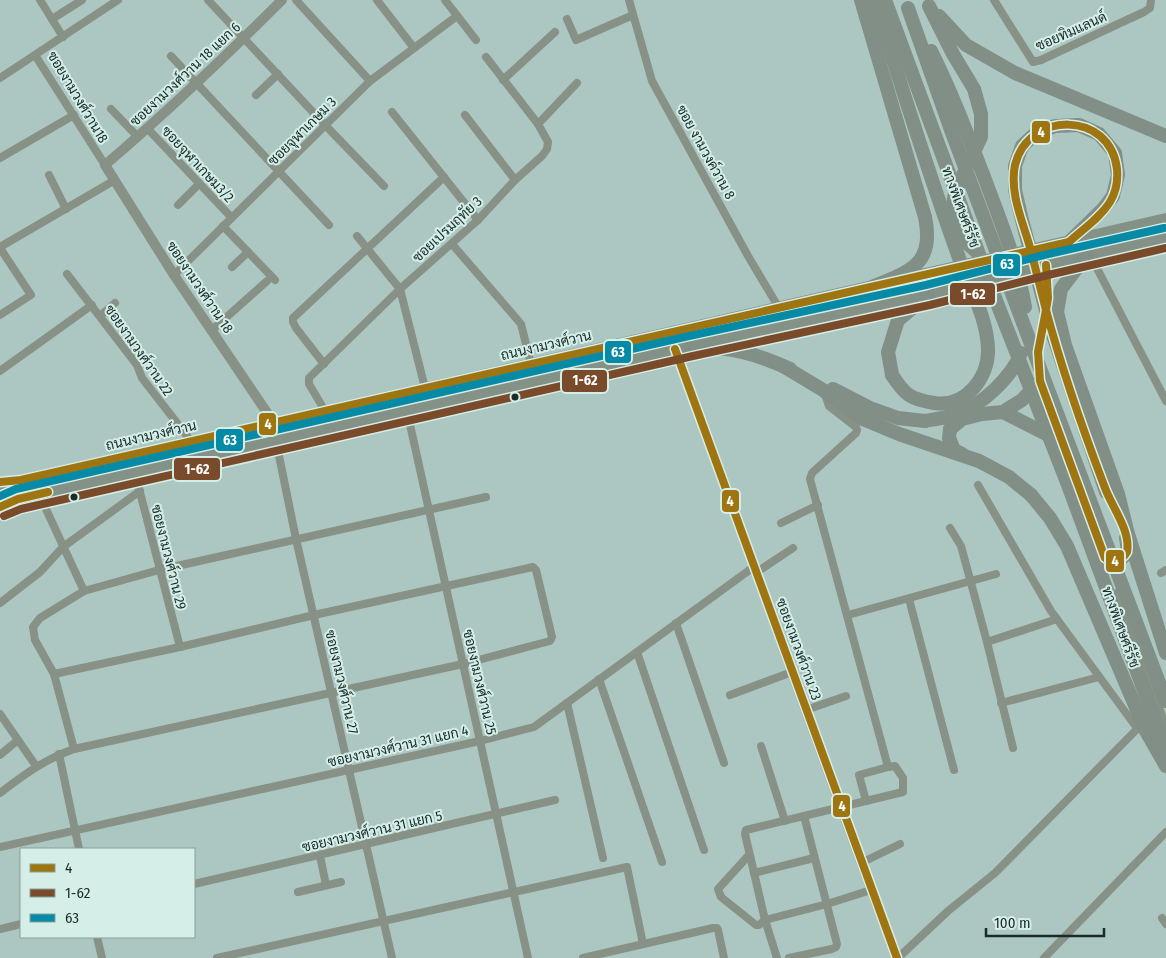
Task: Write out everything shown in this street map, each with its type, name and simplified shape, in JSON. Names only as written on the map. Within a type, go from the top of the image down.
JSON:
[{"type":"highway","points":[[861,0],[929,232],[928,246],[923,257],[916,265],[904,273],[872,287]]},
{"type":"highway","points":[[872,0],[891,52],[958,257],[985,325],[988,350],[984,372],[974,388],[960,399],[940,404],[920,401],[904,393],[892,375],[888,352],[898,320],[928,295]]},
{"type":"highway","name":"ทางพิเศษศรีรัช","points":[[885,0],[986,274],[1068,485],[1166,750]]},
{"type":"highway","points":[[928,3],[966,44],[1015,74],[1166,136]]},
{"type":"highway","points":[[928,3],[953,54],[974,89],[981,114],[981,137],[955,192],[953,206],[968,244],[987,261]]},
{"type":"highway","points":[[691,346],[738,350],[760,356],[870,408],[898,418],[925,421],[958,414],[986,397],[1008,376],[1018,360],[1024,343],[1025,308],[1021,284],[1008,243],[964,124],[932,52],[907,4]]},
{"type":"highway","name":"ทางพิเศษศรีรัช","points":[[907,4],[948,121],[1163,704]]},
{"type":"highway","points":[[1069,242],[1103,209],[1113,196],[1118,175],[1115,153],[1099,134],[1079,125],[1055,126],[1035,134],[1022,146],[1015,166],[1015,190],[1051,329],[1106,492],[1126,533],[1138,564],[1166,653]]},
{"type":"highway","points":[[1088,256],[1061,288],[1057,312],[1066,345],[1118,494],[1128,548],[1126,554],[1110,568]]},
{"type":"highway","points":[[783,366],[824,390],[863,419],[899,434],[979,461]]},
{"type":"highway","points":[[1040,381],[1022,400],[1003,412],[982,414],[962,420],[950,429],[949,438],[954,450],[1009,477],[1031,495],[1050,518],[1067,546],[1146,731],[1166,766]]},
{"type":"highway","points":[[1003,412],[1062,442]]},
{"type":"highway","points":[[1110,568],[1114,570],[1116,565],[1131,560],[1138,564]]},
{"type":"main road","name":"ถนนงามวงศ์วาน","points":[[0,484],[1166,219]]},
{"type":"main road","points":[[0,502],[691,346],[928,295],[1166,238]]},
{"type":"main road","points":[[0,506],[18,499]]},
{"type":"street","name":"ซอยงามวงศ์วาน18","points":[[40,0],[63,37],[35,55],[105,164]]},
{"type":"street","points":[[52,19],[82,0]]},
{"type":"street","points":[[63,37],[118,0]]},
{"type":"street","points":[[208,0],[384,186]]},
{"type":"street","name":"ซอยงามวงศ์วาน 18 แยก 6","points":[[105,164],[147,128],[282,0]]},
{"type":"street","points":[[296,0],[370,81]]},
{"type":"street","points":[[378,0],[414,48]]},
{"type":"street","points":[[445,0],[476,40]]},
{"type":"street","name":"ซอย งามวงค์วาน 8","points":[[629,0],[652,81],[748,256],[779,308]]},
{"type":"street","name":"ซอยทิมแลนด์","points":[[994,0],[1033,62],[1144,12],[1150,8],[1151,0]]},
{"type":"street","points":[[567,19],[576,40],[633,15]]},
{"type":"street","name":"ซอยจุฬาเกษม 3","points":[[174,275],[370,81],[457,16]]},
{"type":"street","points":[[503,80],[555,32]]},
{"type":"street","points":[[0,78],[35,55]]},
{"type":"street","points":[[171,56],[329,225]]},
{"type":"street","name":"ซอยเปรมฤทัย 3","points":[[326,411],[308,380],[400,289],[478,220],[515,180],[542,156],[548,146],[548,142],[538,124],[486,57]]},
{"type":"street","points":[[256,95],[278,74]]},
{"type":"street","points":[[538,124],[576,83]]},
{"type":"street","points":[[112,109],[138,136]]},
{"type":"street","points":[[392,112],[478,220]]},
{"type":"street","points":[[0,158],[74,115]]},
{"type":"street","points":[[464,116],[515,180]]},
{"type":"street","name":"ซอยจุฬาเกษม3/2","points":[[147,128],[230,218]]},
{"type":"street","name":"ซอยงามวงศ์วาน 18","points":[[105,164],[174,275],[274,423]]},
{"type":"street","points":[[49,175],[66,209]]},
{"type":"street","points":[[324,364],[296,328],[293,318],[444,177]]},
{"type":"street","points":[[0,315],[31,295],[0,248],[115,180]]},
{"type":"street","points":[[178,205],[199,184]]},
{"type":"street","points":[[212,330],[271,281],[248,252],[223,226]]},
{"type":"street","points":[[357,236],[400,289],[425,388]]},
{"type":"street","points":[[452,244],[521,324],[531,364]]},
{"type":"street","points":[[232,267],[248,252]]},
{"type":"street","points":[[1088,256],[1166,401]]},
{"type":"street","points":[[1046,266],[1048,298],[1038,352],[1040,381],[1163,704],[1166,726]]},
{"type":"street","name":"ซอยงามวงศ์วาน 22","points":[[67,274],[137,364],[142,378],[191,441]]},
{"type":"street","points":[[100,316],[115,303]]},
{"type":"street","points":[[0,371],[92,306]]},
{"type":"street","name":"ซอยงามวงศ์วาน 23","points":[[675,350],[756,569],[840,807],[897,958]]},
{"type":"street","points":[[824,390],[829,406],[856,427],[857,430],[810,476],[888,768]]},
{"type":"street","name":"ซอยงามวงศ์วาน 25","points":[[406,411],[528,958]]},
{"type":"street","name":"ซอยงามวงศ์วาน 27","points":[[276,441],[296,539],[392,958]]},
{"type":"street","name":"ซอยงามวงศ์วาน 29","points":[[135,473],[180,647]]},
{"type":"street","points":[[978,485],[1057,619],[1137,728]]},
{"type":"street","points":[[0,603],[40,572],[63,547],[140,491]]},
{"type":"street","points":[[39,494],[84,591]]},
{"type":"street","points":[[74,748],[54,674],[35,640],[34,627],[40,618],[84,591],[159,570],[486,497]]},
{"type":"street","points":[[781,523],[818,505]]},
{"type":"street","points":[[950,528],[960,546],[987,642],[1013,748]]},
{"type":"street","name":"ซอยงามวงศ์วาน 31 แยก 4","points":[[0,847],[480,741],[534,727],[676,623],[756,569],[793,548]]},
{"type":"street","points":[[0,794],[36,766],[74,748],[463,664],[550,641],[552,637],[535,568],[533,567],[54,674]]},
{"type":"street","points":[[848,615],[996,574]]},
{"type":"street","points":[[909,599],[954,770]]},
{"type":"street","points":[[987,642],[1057,619]]},
{"type":"street","points":[[676,623],[724,763]]},
{"type":"street","points":[[636,652],[704,850]]},
{"type":"street","points":[[730,695],[792,672]]},
{"type":"street","points":[[1001,703],[1099,677]]},
{"type":"street","points":[[599,679],[662,862]]},
{"type":"street","points":[[806,710],[846,696]]},
{"type":"street","points":[[567,703],[603,858]]},
{"type":"street","points":[[897,958],[948,911],[995,873],[1137,728],[1163,704]]},
{"type":"street","points":[[0,714],[36,766]]},
{"type":"street","points":[[0,755],[18,740]]},
{"type":"street","points":[[761,746],[785,821]]},
{"type":"street","points":[[59,754],[79,848]]},
{"type":"street","points":[[777,958],[765,920],[749,855],[746,830],[785,821],[903,792],[903,778],[895,766],[859,775],[866,801]]},
{"type":"street","name":"ซอยงามวงศ์วาน 31 แยก 5","points":[[195,884],[555,800]]},
{"type":"street","points":[[789,958],[836,947],[837,944],[804,816]]},
{"type":"street","points":[[1044,958],[1166,832]]},
{"type":"street","points":[[861,862],[900,844]]},
{"type":"street","points":[[749,855],[718,889],[722,897],[756,925],[765,920],[871,890]]},
{"type":"street","points":[[320,856],[326,885]]},
{"type":"street","points":[[754,873],[814,858]]},
{"type":"street","points":[[218,958],[627,867],[643,944]]},
{"type":"street","points":[[298,892],[341,882]]},
{"type":"street","points":[[0,929],[20,924]]},
{"type":"street","points":[[583,958],[717,928],[724,958]]},
{"type":"street","points":[[97,938],[102,958]]},
{"type":"transit line","name":"4","points":[[1046,310],[1018,209],[1014,187],[1015,165],[1023,147],[1035,135],[1051,127],[1068,125],[1085,128],[1100,136],[1111,150],[1117,169],[1117,182],[1110,202],[1096,218],[1069,242]]},
{"type":"transit line","name":"63","points":[[0,496],[16,489],[689,336],[926,285],[1044,255],[1164,228]]},
{"type":"transit line","name":"4","points":[[0,482],[21,480],[1069,242]]},
{"type":"transit line","name":"1-62","points":[[4,516],[21,509],[693,356],[930,305],[1166,248]]},
{"type":"transit line","name":"4","points":[[1046,265],[1048,298],[1046,310]]},
{"type":"transit line","name":"4","points":[[1046,310],[1089,444],[1105,488],[1124,528],[1127,552],[1116,561],[1111,562],[1105,558],[1040,381],[1038,352],[1046,310]]},
{"type":"transit line","name":"4","points":[[675,349],[897,958]]},
{"type":"transit line","name":"4","points":[[0,507],[18,499],[48,492]]}]
